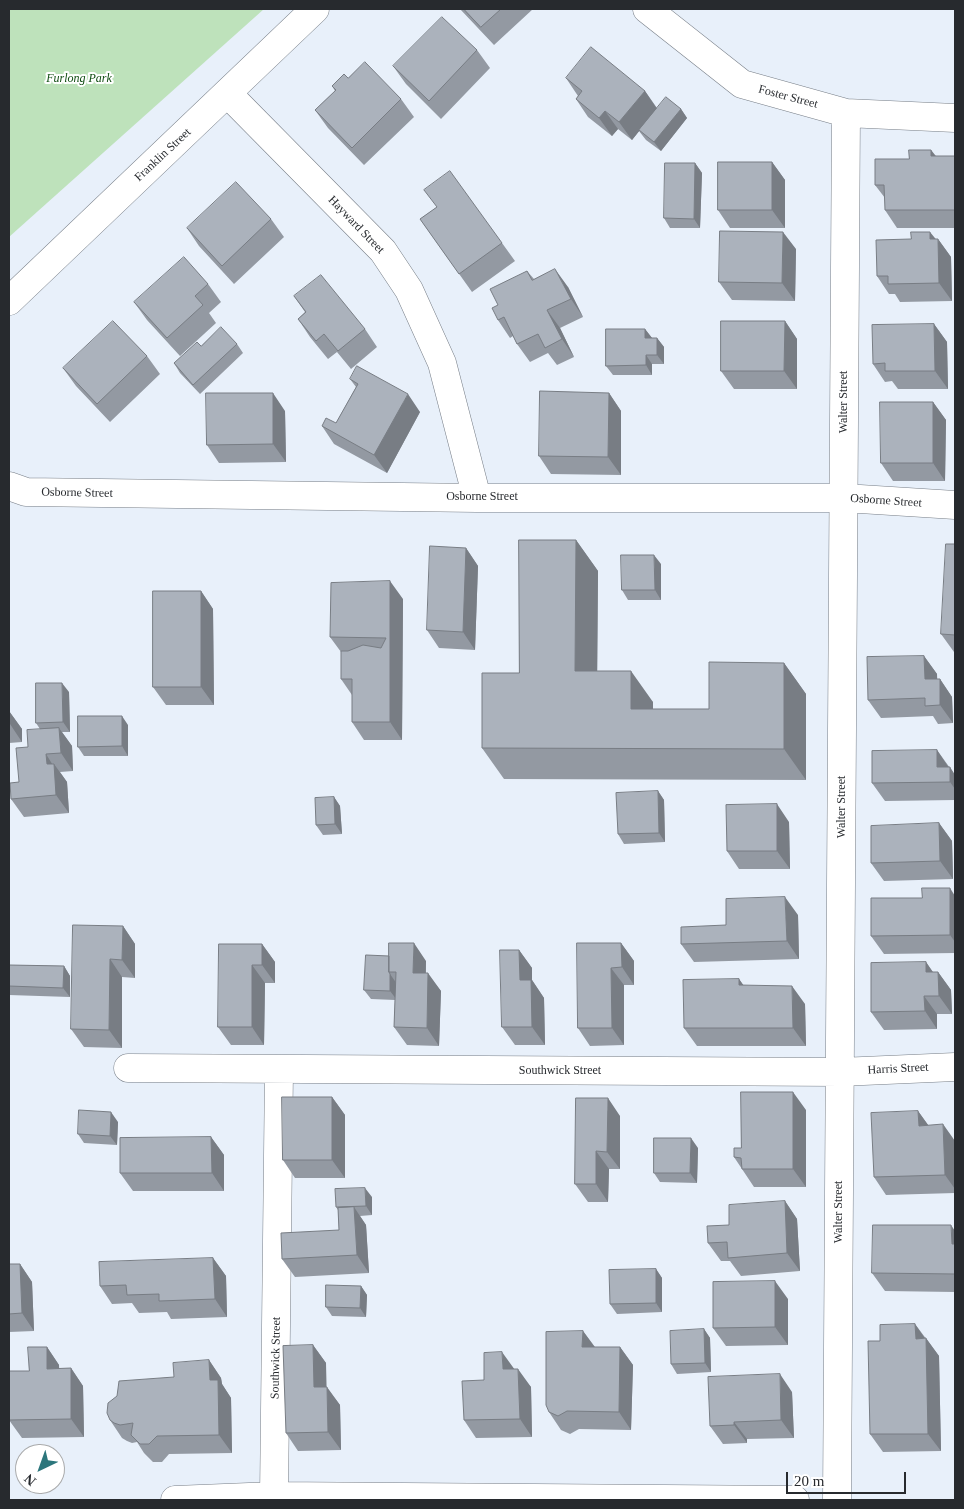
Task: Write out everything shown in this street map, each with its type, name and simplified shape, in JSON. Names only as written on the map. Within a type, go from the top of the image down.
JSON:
[{"type":"street","name":"Franklin Street","points":[[9,300],[316,9]]},
{"type":"street","name":"Foster Street","points":[[647,9],[742,84],[846,113],[955,118]]},
{"type":"street","name":"Hayward Street","points":[[228,94],[383,251],[409,290],[442,363],[477,498]]},
{"type":"street","name":"Walter Street","points":[[837,1500],[846,113]]},
{"type":"street","name":"Osborne Street","points":[[9,486],[26,492],[477,498],[844,498],[955,505]]},
{"type":"street","name":"Harris Street","points":[[840,1072],[955,1067]]},
{"type":"street","name":"Southwick Street","points":[[128,1068],[840,1072]]},
{"type":"street","name":"Southwick Street","points":[[274,1496],[279,1070]]},
{"type":"street","points":[[175,1500],[274,1496],[794,1500]]},
{"type":"green space","name":"Furlong Park","points":[[9,9],[264,9],[9,237]]},
{"type":"building","points":[[464,9],[501,9],[481,27]]},
{"type":"building","points":[[442,17],[477,50],[429,101],[393,66]]},
{"type":"building","points":[[591,47],[645,91],[619,122],[605,111],[599,118],[576,99],[582,91],[566,78]]},
{"type":"building","points":[[365,62],[401,99],[352,148],[315,110],[336,90],[332,86],[344,74],[348,78]]},
{"type":"building","points":[[666,97],[681,109],[654,142],[639,130]]},
{"type":"building","points":[[909,150],[931,150],[931,156],[955,156],[955,210],[885,210],[884,185],[875,185],[875,159],[909,159]]},
{"type":"building","points":[[718,162],[772,162],[772,210],[718,210]]},
{"type":"building","points":[[665,163],[695,163],[694,219],[664,218]]},
{"type":"building","points":[[450,171],[502,243],[459,274],[420,219],[437,207],[424,190]]},
{"type":"building","points":[[236,182],[271,219],[222,266],[187,228]]},
{"type":"building","points":[[720,231],[783,232],[782,283],[719,282]]},
{"type":"building","points":[[911,232],[930,232],[930,239],[938,239],[939,283],[888,284],[888,276],[877,276],[876,240],[911,239]]},
{"type":"building","points":[[184,257],[208,284],[195,296],[203,305],[167,338],[134,302]]},
{"type":"building","points":[[555,269],[571,299],[547,310],[562,339],[545,348],[538,334],[517,344],[504,317],[498,320],[492,308],[498,305],[490,289],[527,271],[532,280]]},
{"type":"building","points":[[321,275],[365,329],[338,351],[324,334],[316,341],[298,319],[306,312],[294,296]]},
{"type":"building","points":[[113,321],[147,356],[97,404],[63,368]]},
{"type":"building","points":[[721,321],[785,321],[784,371],[721,371]]},
{"type":"building","points":[[934,324],[935,371],[885,371],[885,363],[873,364],[872,325]]},
{"type":"building","points":[[221,327],[237,344],[193,385],[174,363],[197,342],[201,346]]},
{"type":"building","points":[[606,329],[645,329],[645,338],[657,338],[657,355],[646,355],[646,365],[606,366]]},
{"type":"building","points":[[357,366],[408,394],[374,455],[322,426],[326,418],[336,423],[358,384],[350,379]]},
{"type":"building","points":[[540,391],[609,393],[608,457],[539,456]]},
{"type":"building","points":[[206,393],[273,393],[273,444],[207,445]]},
{"type":"building","points":[[880,402],[933,402],[933,463],[881,463]]},
{"type":"building","points":[[519,540],[576,540],[575,671],[631,671],[631,709],[709,709],[709,662],[784,663],[784,749],[482,748],[482,673],[519,673]]},
{"type":"building","points":[[946,544],[955,544],[955,635],[941,634]]},
{"type":"building","points":[[430,546],[466,548],[463,632],[427,630]]},
{"type":"building","points":[[621,555],[654,555],[655,590],[622,590]]},
{"type":"building","points":[[390,581],[390,722],[352,722],[352,679],[341,679],[341,651],[348,651],[363,645],[381,648],[386,638],[330,637],[331,583]]},
{"type":"building","points":[[153,591],[201,591],[201,687],[153,687]]},
{"type":"building","points":[[924,656],[925,679],[940,679],[940,705],[925,706],[925,698],[868,700],[867,657]]},
{"type":"building","points":[[36,683],[62,683],[63,722],[36,723]]},
{"type":"building","points":[[78,716],[122,716],[122,746],[78,747]]},
{"type":"building","points":[[59,728],[61,753],[46,754],[47,764],[54,764],[56,795],[11,799],[10,783],[19,782],[16,748],[28,747],[27,730]]},
{"type":"building","points":[[937,750],[937,767],[950,767],[950,782],[872,783],[872,751]]},
{"type":"building","points":[[658,791],[659,833],[618,834],[616,793]]},
{"type":"building","points":[[334,797],[335,824],[316,825],[315,798]]},
{"type":"building","points":[[777,804],[777,851],[727,851],[726,805]]},
{"type":"building","points":[[939,823],[940,861],[871,863],[871,826]]},
{"type":"building","points":[[922,888],[950,888],[950,935],[871,936],[871,898],[922,898]]},
{"type":"building","points":[[785,897],[787,941],[681,944],[681,927],[726,925],[726,899]]},
{"type":"building","points":[[73,925],[123,926],[122,960],[110,959],[109,1030],[71,1029]]},
{"type":"building","points":[[389,943],[414,943],[413,973],[428,973],[427,1028],[394,1027],[396,972],[389,972]]},
{"type":"building","points":[[577,943],[621,943],[622,967],[611,968],[612,1028],[578,1028]]},
{"type":"building","points":[[219,944],[262,944],[262,965],[252,965],[252,1027],[218,1027]]},
{"type":"building","points":[[500,950],[519,950],[520,980],[531,980],[532,1027],[502,1027]]},
{"type":"building","points":[[366,955],[389,956],[390,991],[364,990]]},
{"type":"building","points":[[926,962],[926,972],[938,972],[939,996],[924,996],[925,1011],[871,1012],[871,963]]},
{"type":"building","points":[[9,965],[64,966],[63,988],[9,986]]},
{"type":"building","points":[[739,979],[739,985],[792,986],[793,1028],[684,1028],[683,980]]},
{"type":"building","points":[[741,1092],[793,1092],[793,1169],[742,1169],[741,1158],[734,1157],[734,1148],[741,1148]]},
{"type":"building","points":[[282,1097],[332,1097],[332,1160],[283,1160]]},
{"type":"building","points":[[576,1098],[608,1098],[607,1152],[596,1151],[596,1184],[575,1184]]},
{"type":"building","points":[[79,1110],[111,1112],[110,1136],[78,1134]]},
{"type":"building","points":[[918,1111],[919,1126],[943,1124],[945,1175],[874,1177],[871,1113]]},
{"type":"building","points":[[211,1137],[212,1173],[120,1173],[120,1138]]},
{"type":"building","points":[[654,1138],[691,1138],[690,1173],[654,1173]]},
{"type":"building","points":[[365,1188],[366,1206],[336,1207],[335,1189]]},
{"type":"building","points":[[785,1201],[787,1253],[728,1258],[727,1242],[708,1243],[707,1226],[729,1225],[729,1205]]},
{"type":"building","points":[[354,1207],[357,1255],[282,1259],[281,1233],[339,1230],[338,1208]]},
{"type":"building","points":[[873,1225],[951,1225],[952,1244],[955,1244],[955,1274],[872,1273]]},
{"type":"building","points":[[213,1258],[215,1299],[159,1301],[159,1294],[127,1295],[126,1285],[100,1286],[99,1262]]},
{"type":"building","points":[[9,1264],[20,1264],[22,1313],[9,1314]]},
{"type":"building","points":[[656,1269],[656,1303],[610,1304],[609,1270]]},
{"type":"building","points":[[775,1281],[775,1327],[713,1328],[713,1282]]},
{"type":"building","points":[[326,1285],[361,1286],[360,1308],[326,1307]]},
{"type":"building","points":[[915,1324],[916,1339],[926,1338],[928,1434],[870,1434],[868,1341],[880,1341],[880,1325]]},
{"type":"building","points":[[704,1329],[705,1363],[671,1364],[670,1331]]},
{"type":"building","points":[[583,1331],[582,1347],[620,1347],[619,1412],[567,1411],[558,1416],[549,1412],[546,1405],[546,1332]]},
{"type":"building","points":[[313,1345],[314,1387],[327,1387],[328,1432],[286,1433],[283,1346]]},
{"type":"building","points":[[28,1347],[47,1347],[47,1369],[71,1368],[71,1419],[9,1420],[9,1371],[29,1371]]},
{"type":"building","points":[[502,1352],[503,1369],[518,1369],[520,1419],[464,1420],[462,1381],[484,1380],[484,1353]]},
{"type":"building","points":[[209,1360],[210,1380],[218,1380],[219,1435],[157,1436],[149,1444],[140,1444],[131,1435],[133,1423],[120,1425],[110,1420],[107,1413],[108,1403],[117,1396],[119,1381],[174,1377],[173,1363]]},
{"type":"building","points":[[780,1374],[781,1420],[734,1422],[734,1425],[710,1426],[708,1377]]}]
